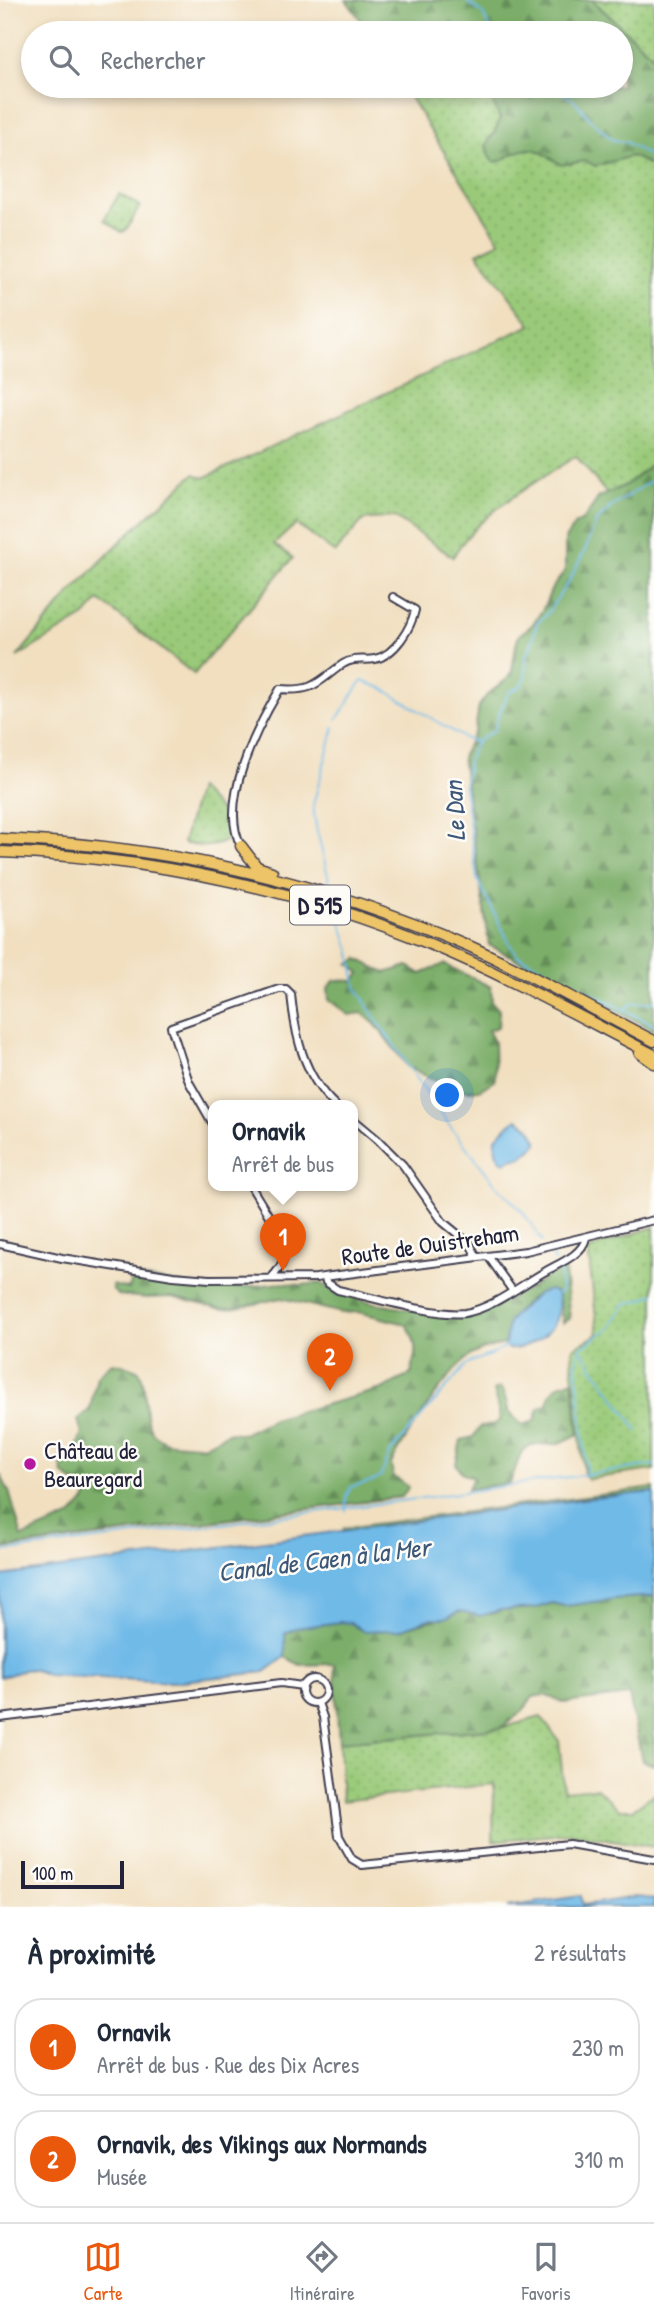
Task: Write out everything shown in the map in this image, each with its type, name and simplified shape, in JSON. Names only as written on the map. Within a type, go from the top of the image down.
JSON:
[{"type":"highway","name":"D 515","points":[[0,839],[96,846],[219,865],[356,903],[495,958],[654,1041]]},
{"type":"highway","points":[[219,865],[238,860],[242,855],[242,846]]},
{"type":"highway","points":[[242,846],[257,867],[272,872],[278,880]]},
{"type":"highway","name":"D 515","points":[[0,852],[78,857],[173,870],[238,883],[329,908],[383,926],[469,961],[654,1055]]},
{"type":"highway","points":[[617,1036],[654,1063]]},
{"type":"street","points":[[242,846],[233,820],[235,797],[244,765],[280,689],[310,687],[330,677],[344,664],[358,659],[376,659],[393,648],[408,629],[415,610],[393,597]]},
{"type":"street","points":[[208,1115],[189,1082],[171,1027],[279,989],[286,989],[291,994],[297,1041],[317,1085],[330,1100]]},
{"type":"street","points":[[358,1123],[403,1165],[443,1222],[470,1244],[477,1257]]},
{"type":"street","points":[[254,1191],[283,1240],[284,1260],[271,1278]]},
{"type":"street","name":"Route de Ouistreham","points":[[0,1244],[62,1258],[173,1276],[210,1279],[325,1277],[526,1251],[654,1220]]},
{"type":"street","points":[[325,1277],[326,1282],[338,1290],[413,1306],[465,1313],[484,1306],[583,1248],[586,1238]]},
{"type":"street","points":[[488,1256],[512,1290]]},
{"type":"street","points":[[0,1718],[281,1683],[302,1686],[317,1679],[326,1689],[325,1697],[318,1703]]},
{"type":"street","points":[[302,1686],[301,1694],[306,1701],[318,1703]]},
{"type":"street","points":[[318,1703],[323,1717],[339,1836],[352,1858],[362,1865],[569,1844],[654,1859]]},
{"type":"green space","points":[[346,0],[592,0],[615,21],[362,21]]},
{"type":"green space","points":[[592,0],[654,0],[654,57],[633,38],[633,21],[615,21]]},
{"type":"green space","points":[[633,38],[654,57],[654,167],[632,156],[595,166],[586,161],[561,165],[531,149],[493,162],[486,145],[500,118],[491,98],[633,98]]},
{"type":"green space","points":[[410,98],[491,98],[500,118],[489,139],[523,148],[534,148],[571,164],[583,161],[595,166],[632,156],[654,167],[654,463],[626,485],[607,494],[576,456],[525,488],[492,513],[463,541],[453,557],[394,517],[363,520],[335,553],[296,524],[274,544],[293,558],[194,674],[99,600],[85,616],[17,657],[72,591],[124,538],[194,474],[204,478],[531,325],[477,253],[500,242]]},
{"type":"green space","points":[[119,194],[140,206],[126,230],[122,232],[104,220]]},
{"type":"green space","points":[[654,463],[654,1030],[489,945],[462,757],[475,730],[479,706],[487,695],[507,679],[512,671],[519,635],[532,625],[552,588],[565,571],[565,539],[599,497],[626,485]]},
{"type":"green space","points":[[198,788],[232,826],[230,838],[219,844],[202,846],[183,843]]},
{"type":"green space","points":[[358,959],[385,973],[408,966],[421,974],[444,964],[491,987],[492,1002],[499,1010],[498,1027],[488,1030],[494,1042],[495,1081],[479,1090],[468,1091],[442,1084],[408,1067],[375,1024],[362,1013],[349,1015],[329,1000],[328,988],[335,980],[354,981],[360,973],[349,964]]},
{"type":"green space","points":[[654,1227],[654,1470],[588,1479],[584,1474],[572,1361],[573,1348],[598,1334],[588,1251]]},
{"type":"green space","points":[[562,1266],[570,1319],[563,1323],[558,1296],[539,1293],[515,1314],[505,1344],[473,1354],[452,1373],[428,1404],[391,1464],[393,1476],[409,1487],[401,1497],[0,1549],[0,1474],[9,1491],[22,1537],[70,1517],[86,1500],[88,1487],[63,1474],[60,1459],[75,1451],[82,1433],[78,1420],[90,1409],[97,1376],[112,1363],[140,1372],[147,1420],[155,1435],[164,1441],[203,1446],[230,1432],[243,1434],[273,1419],[382,1389],[411,1374],[415,1348],[406,1324],[358,1312],[342,1313],[281,1298],[222,1309],[171,1297],[118,1295],[112,1285],[129,1289],[133,1276],[196,1286],[236,1288],[282,1283],[321,1283],[335,1292],[374,1303],[448,1317],[476,1315],[537,1284]]},
{"type":"green space","points":[[573,1380],[579,1434],[558,1444],[531,1445],[522,1451],[510,1483],[468,1489],[473,1477],[463,1474],[456,1464],[461,1440],[473,1437],[480,1427],[496,1424],[500,1419],[494,1390],[503,1390],[509,1412],[522,1425],[535,1421],[539,1408],[548,1404],[550,1395],[558,1385]]},
{"type":"green space","points":[[654,1488],[654,1492],[343,1532],[344,1528]]},
{"type":"green space","points":[[654,1596],[654,1765],[642,1761],[629,1695],[565,1703],[544,1695],[533,1697],[523,1711],[501,1728],[339,1742],[334,1664],[300,1665],[285,1657],[285,1633],[296,1628],[350,1622],[359,1629],[399,1630],[460,1611],[492,1614],[501,1610],[536,1608],[552,1603],[565,1606]]},
{"type":"green space","points":[[541,1717],[559,1741],[564,1791],[597,1788],[619,1809],[633,1809],[654,1794],[654,1847],[571,1833],[493,1841],[494,1784],[342,1801],[339,1742],[501,1728]]},
{"type":"water","points":[[517,1119],[525,1123],[538,1143],[522,1157],[510,1159],[505,1163],[496,1153],[496,1138]]},
{"type":"water","points":[[550,1290],[557,1293],[558,1301],[558,1315],[552,1327],[533,1343],[508,1349],[505,1344],[508,1323],[539,1293]]},
{"type":"water","name":"Canal de Caen à la Mer","points":[[654,1492],[654,1596],[565,1606],[552,1603],[536,1608],[501,1610],[480,1616],[460,1611],[445,1618],[432,1618],[399,1630],[363,1631],[351,1623],[340,1622],[296,1628],[285,1633],[285,1657],[265,1672],[172,1682],[48,1675],[27,1669],[0,1677],[0,1576]]},
{"type":"water","points":[[581,1896],[583,1905],[636,1897],[654,1899],[654,1907],[507,1907]]},
{"type":"waterway","name":"Le Dan","points":[[465,0],[482,13],[486,21]]},
{"type":"waterway","name":"Le Dan","points":[[570,98],[613,140],[626,142],[654,159]]},
{"type":"waterway","name":"Le Dan","points":[[654,479],[611,507],[596,522],[569,581],[546,615],[537,623],[526,655],[525,679],[520,687],[509,692],[494,731],[474,746],[464,786],[477,879],[517,955],[654,1025]]},
{"type":"waterway","points":[[337,719],[362,681],[382,688],[464,738],[476,742]]},
{"type":"waterway","points":[[330,884],[313,805],[334,727]]},
{"type":"waterway","points":[[341,922],[351,953],[356,987],[371,1012],[449,1125],[497,1186],[523,1212],[542,1241]]},
{"type":"waterway","name":"Le Dan","points":[[625,1009],[633,1003],[654,1002]]},
{"type":"waterway","points":[[550,1254],[555,1261]]},
{"type":"waterway","points":[[558,1294],[561,1291],[560,1272]]},
{"type":"waterway","points":[[587,1474],[576,1363],[580,1348],[610,1328],[625,1304],[654,1294]]},
{"type":"waterway","points":[[346,1511],[346,1496],[351,1487],[381,1476],[390,1453],[466,1365],[507,1345]]},
{"type":"waterway","points":[[580,1349],[638,1431]]},
{"type":"waterway","points":[[0,1552],[416,1499],[654,1465]]},
{"type":"place","name":"Ornavik","points":[[283,1271]]},
{"type":"place","name":"Ornavik, des Vikings aux Normands","points":[[330,1391]]},
{"type":"place","name":"Château de Beauregard","points":[[30,1464]]}]
